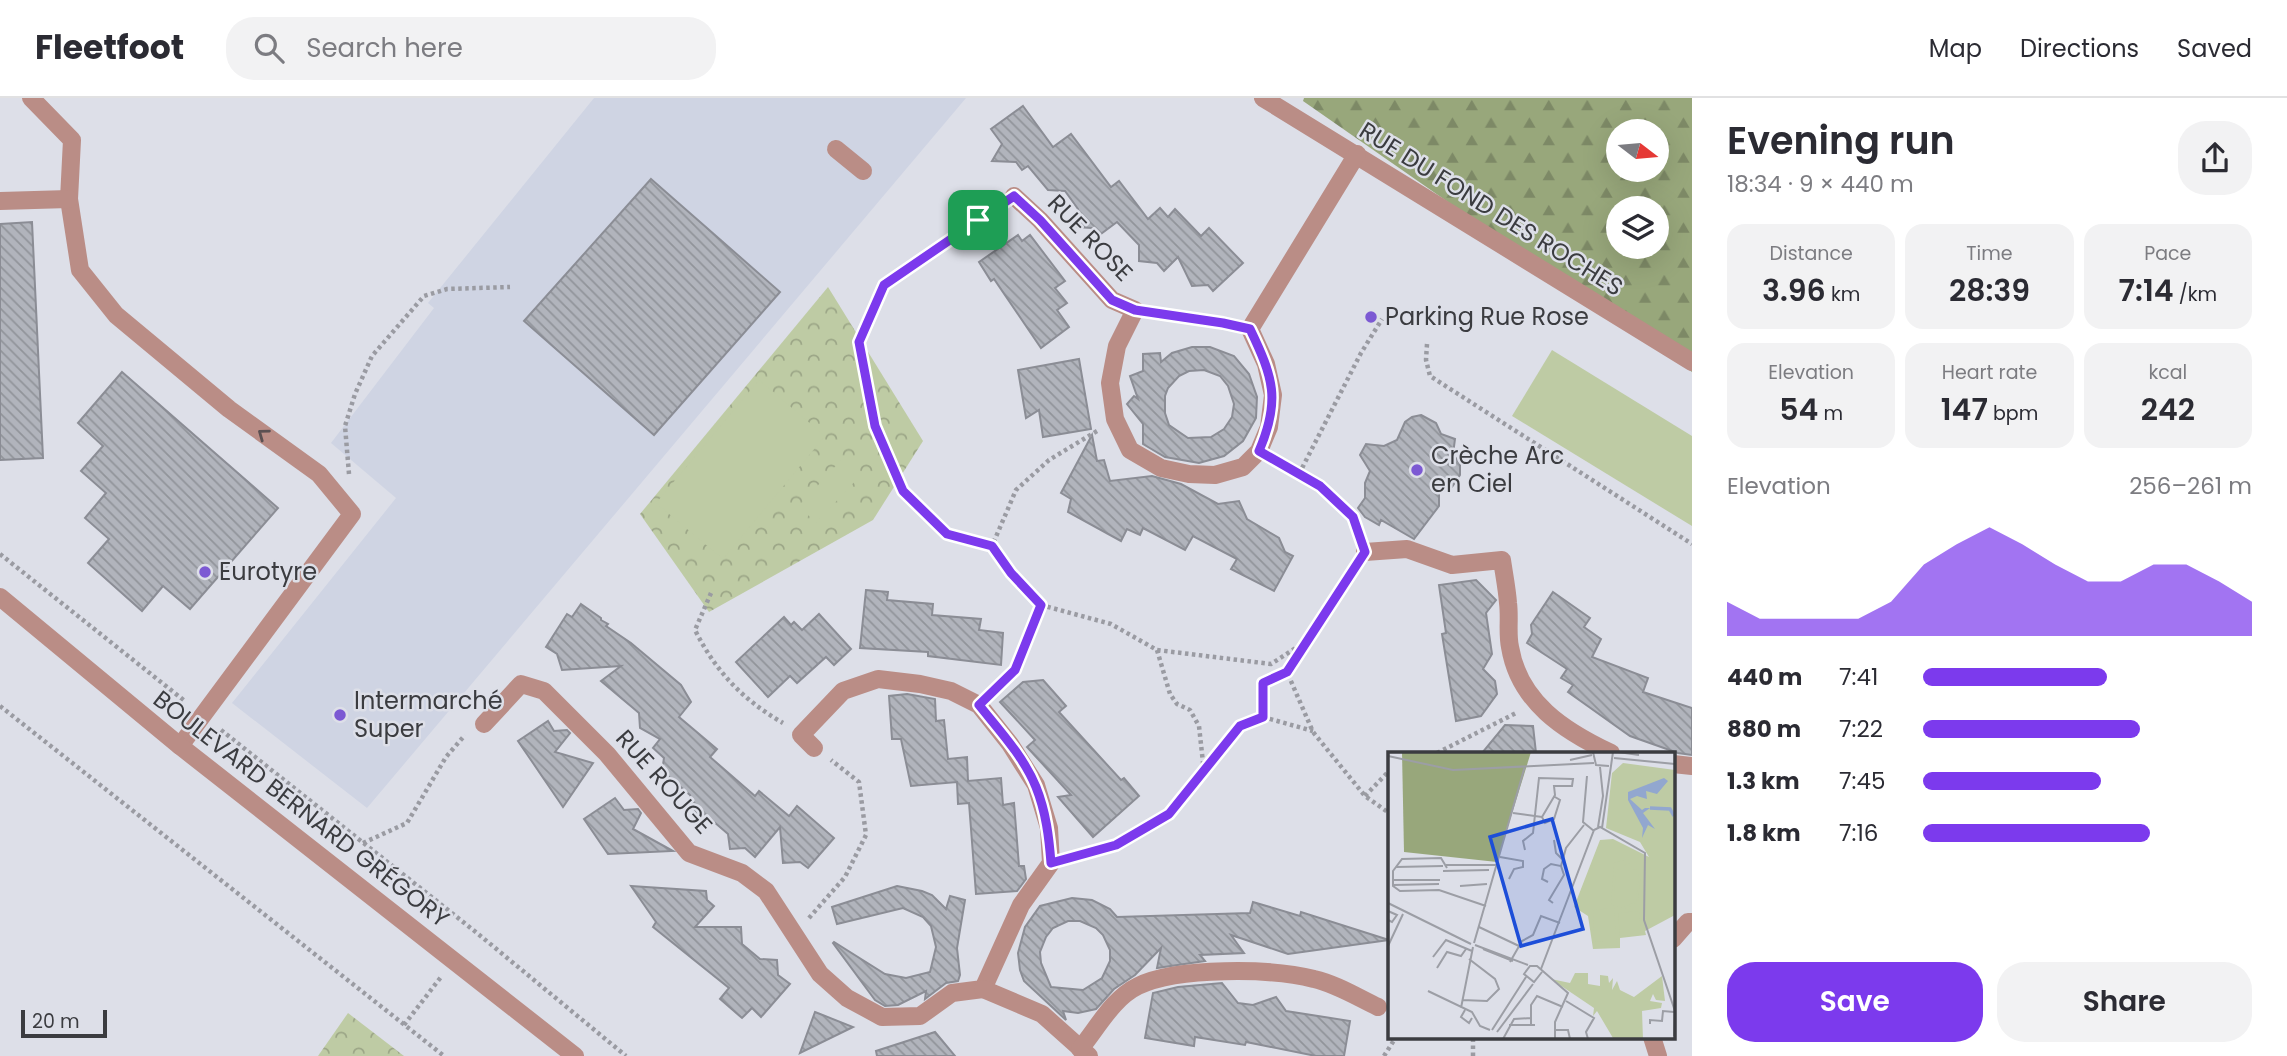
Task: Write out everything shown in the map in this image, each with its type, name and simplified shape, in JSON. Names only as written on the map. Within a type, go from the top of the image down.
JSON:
[{"type":"street","points":[[31,98],[72,140],[69,199],[80,270],[116,315],[229,409],[319,474],[352,514],[180,746]]},
{"type":"street","name":"RUE DU FOND DES ROCHES","points":[[1263,98],[1692,362]]},
{"type":"street","points":[[836,149],[863,171]]},
{"type":"street","points":[[1259,451],[1269,427],[1273,395],[1266,364],[1250,329],[1357,154]]},
{"type":"street","name":"RUE ROSE","points":[[1014,196],[1040,220],[1112,300],[1135,310],[1117,346],[1110,383],[1115,419],[1130,450],[1161,468],[1189,474],[1215,475],[1243,467],[1259,451]]},
{"type":"street","points":[[0,201],[69,199]]},
{"type":"street","points":[[1365,552],[1407,549],[1452,565],[1502,560],[1509,605],[1510,646],[1518,675],[1536,703],[1567,731],[1609,752]]},
{"type":"street","name":"BOULEVARD BERNARD GRÉGORY","points":[[0,597],[180,746],[575,1056]]},
{"type":"street","points":[[814,748],[801,735],[843,691],[878,679],[951,691],[979,705],[1010,744],[1036,785],[1049,828],[1051,863],[1021,905],[983,989],[1042,1014],[1085,1052],[1116,1001],[1137,986],[1190,972],[1293,974],[1334,986],[1378,1007]]},
{"type":"street","name":"RUE ROUGE","points":[[484,723],[521,684],[544,691],[607,754],[689,853],[742,873],[766,891],[820,974],[847,998],[882,1017],[920,1016],[953,993],[983,989]]},
{"type":"street","points":[[1674,764],[1692,766]]},
{"type":"street","points":[[1674,938],[1688,922],[1692,922]]},
{"type":"street","points":[[1652,1038],[1658,1056]]},
{"type":"path","points":[[1014,196],[884,285],[859,342],[875,426],[903,491],[947,534],[992,546],[1011,573],[1041,605],[1111,624],[1157,650],[1271,664],[1305,642]]},
{"type":"path","points":[[349,476],[345,426],[355,394],[372,356],[424,296],[447,289],[510,287]]},
{"type":"path","name":"RUE ROSE","points":[[1135,310],[1250,329]]},
{"type":"path","points":[[1299,474],[1361,353],[1382,319]]},
{"type":"path","points":[[1427,344],[1426,360],[1430,376],[1692,544]]},
{"type":"path","points":[[992,546],[1016,490],[1049,460],[1115,419]]},
{"type":"path","points":[[1259,451],[1320,486],[1353,517],[1365,552],[1334,604],[1305,642],[1287,672],[1263,683],[1263,717]]},
{"type":"path","points":[[0,554],[363,842],[626,1056]]},
{"type":"path","points":[[711,593],[695,631],[709,658],[745,697],[763,712],[801,735]]},
{"type":"path","points":[[979,705],[1015,670],[1041,605]]},
{"type":"path","points":[[1157,650],[1170,694],[1177,704],[1191,710],[1199,726],[1204,773]]},
{"type":"path","points":[[1287,672],[1313,732],[1364,796],[1388,812]]},
{"type":"path","points":[[1439,752],[1536,703]]},
{"type":"path","points":[[0,706],[444,1056]]},
{"type":"path","points":[[1051,863],[1116,845],[1169,814],[1240,726],[1263,717],[1313,732]]},
{"type":"path","points":[[363,842],[407,823],[446,757],[466,735]]},
{"type":"path","points":[[794,935],[845,877],[866,835],[859,782],[814,748]]},
{"type":"path","points":[[1364,796],[1388,772]]},
{"type":"path","points":[[1384,1056],[1395,1038]]},
{"type":"path","points":[[1473,1038],[1473,1056]]},
{"type":"shaded area","points":[[594,98],[966,98],[367,808],[232,703],[396,498],[331,443],[434,308],[428,303]]},
{"type":"green space","points":[[1304,98],[1692,98],[1692,372],[1303,101]]},
{"type":"green space","points":[[828,287],[923,441],[873,520],[709,612],[640,514]]},
{"type":"green space","points":[[1552,350],[1692,436],[1692,526],[1512,416]]},
{"type":"green space","points":[[759,380],[825,436],[723,559],[656,503]]},
{"type":"green space","points":[[841,460],[859,477],[816,523],[799,506]]},
{"type":"green space","points":[[348,1013],[404,1056],[318,1056]]},
{"type":"building","points":[[1023,106],[1053,147],[1071,134],[1111,187],[1119,181],[1148,219],[1160,208],[1168,217],[1175,209],[1201,236],[1209,228],[1243,263],[1213,291],[1208,285],[1192,286],[1178,257],[1164,271],[1157,263],[1139,261],[1139,245],[1117,222],[1098,236],[1092,228],[1077,227],[1078,209],[1065,191],[1048,190],[1028,166],[1022,170],[1016,162],[992,161],[1002,144],[991,129]]},
{"type":"building","points":[[651,179],[780,292],[654,435],[524,321]]},
{"type":"building","points":[[32,222],[43,458],[0,460],[0,224]]},
{"type":"building","points":[[1018,235],[1022,241],[1030,235],[1065,281],[1055,288],[1067,303],[1057,310],[1069,327],[1041,348],[994,279],[991,281],[979,262]]},
{"type":"building","points":[[1192,347],[1210,347],[1234,356],[1249,374],[1257,397],[1256,418],[1243,441],[1224,456],[1199,463],[1165,457],[1143,444],[1143,424],[1127,404],[1134,396],[1138,399],[1130,376],[1143,371],[1143,354],[1160,353],[1161,362],[1172,353]],"holes":[[[1204,370],[1220,376],[1228,386],[1234,404],[1232,417],[1224,429],[1211,437],[1188,438],[1169,425],[1165,413],[1165,396],[1168,388],[1179,376],[1189,371]]]},
{"type":"building","points":[[1079,359],[1091,429],[1043,437],[1039,410],[1026,418],[1018,370]]},
{"type":"building","points":[[122,372],[278,508],[190,609],[163,586],[142,611],[88,563],[109,539],[85,518],[106,493],[81,471],[103,446],[78,423]]},
{"type":"building","name":"Crèche Arc en Ciel","points":[[1421,415],[1436,423],[1441,434],[1455,439],[1453,454],[1460,464],[1460,475],[1452,487],[1439,493],[1439,506],[1414,539],[1381,520],[1379,525],[1365,517],[1358,508],[1365,498],[1365,483],[1370,471],[1360,455],[1366,444],[1384,446],[1397,440],[1405,422]]},
{"type":"building","points":[[1092,435],[1097,461],[1104,460],[1110,481],[1152,476],[1181,484],[1218,504],[1239,501],[1247,519],[1279,538],[1285,552],[1293,556],[1274,591],[1231,569],[1237,559],[1193,536],[1185,550],[1143,528],[1140,535],[1127,529],[1121,541],[1068,512],[1071,499],[1061,493]]},
{"type":"building","points":[[1476,580],[1496,600],[1486,613],[1492,654],[1483,669],[1495,681],[1497,694],[1481,716],[1456,721],[1442,634],[1446,633],[1439,585]]},
{"type":"building","points":[[866,590],[888,592],[887,600],[933,604],[932,615],[981,619],[979,630],[1003,633],[1001,665],[928,656],[928,652],[860,648]]},
{"type":"building","points":[[1553,592],[1590,618],[1584,627],[1601,639],[1592,657],[1648,678],[1643,692],[1692,708],[1692,755],[1678,753],[1630,736],[1568,692],[1573,685],[1561,678],[1567,669],[1527,643],[1532,634],[1531,625]]},
{"type":"building","points":[[581,604],[681,685],[691,702],[679,717],[717,749],[710,757],[755,796],[759,791],[789,816],[797,806],[834,838],[808,868],[800,862],[783,863],[780,827],[755,857],[745,848],[730,849],[728,834],[706,815],[696,814],[690,795],[662,771],[664,758],[653,748],[660,739],[640,728],[639,713],[601,681],[621,666],[562,670],[557,654],[546,647],[567,614],[572,617]]},
{"type":"building","points":[[819,614],[851,649],[834,665],[826,657],[797,683],[790,676],[768,697],[736,662],[784,617],[791,625],[794,622],[802,630]]},
{"type":"building","points":[[1043,680],[1066,706],[1059,712],[1139,796],[1093,837],[1058,797],[1071,795],[1027,747],[1035,740],[1000,702],[1023,682]]},
{"type":"building","points":[[907,694],[935,699],[936,721],[944,720],[948,759],[967,757],[968,781],[1001,778],[1003,805],[1014,803],[1019,866],[1024,866],[1026,879],[1017,891],[976,894],[969,803],[958,804],[957,782],[911,786],[901,739],[892,739],[889,696]]},
{"type":"building","points":[[548,721],[554,731],[567,730],[570,733],[555,752],[593,763],[563,807],[518,741]]},
{"type":"building","points":[[1505,725],[1533,726],[1536,752],[1483,752]]},
{"type":"building","points":[[615,798],[624,810],[638,809],[641,813],[633,829],[673,851],[608,854],[584,819]]},
{"type":"building","points":[[631,886],[706,891],[707,900],[714,906],[695,927],[741,927],[742,944],[760,959],[777,960],[778,975],[790,984],[761,1017],[752,1008],[742,1018],[720,999],[729,988],[653,927],[656,922]]},
{"type":"building","points":[[897,886],[932,895],[946,909],[950,896],[965,900],[957,948],[960,975],[958,981],[946,983],[925,999],[926,991],[898,1005],[885,1006],[875,1000],[833,943],[885,974],[906,978],[930,972],[936,947],[931,926],[923,917],[903,908],[837,924],[832,907]]},
{"type":"building","points":[[1072,898],[1092,900],[1110,909],[1117,917],[1250,913],[1253,902],[1300,916],[1301,912],[1388,940],[1288,954],[1231,935],[1244,953],[1200,955],[1205,961],[1157,968],[1161,948],[1135,975],[1114,989],[1096,1009],[1078,1013],[1063,1011],[1066,1020],[1024,981],[1018,953],[1025,927],[1040,906]],"holes":[[[1068,921],[1080,921],[1096,928],[1103,935],[1110,950],[1110,961],[1102,978],[1083,990],[1051,987],[1041,963],[1040,952],[1046,937],[1053,928]]]},
{"type":"building","points":[[1222,983],[1238,1003],[1253,1005],[1276,997],[1286,1011],[1350,1021],[1344,1056],[1316,1056],[1246,1042],[1245,1045],[1195,1037],[1194,1046],[1145,1038],[1153,993],[1178,987]]},
{"type":"building","points":[[815,1012],[853,1027],[800,1053]]},
{"type":"building","points":[[935,1032],[955,1056],[877,1056],[876,1051]]},
{"type":"place","name":"Parking Rue Rose","points":[[1371,317]]},
{"type":"place","name":"Crèche Arc en Ciel","points":[[1417,470]]},
{"type":"place","name":"Eurotyre","points":[[205,572]]},
{"type":"place","name":"Intermarché Super","points":[[340,715]]},
{"type":"route","points":[[1014,196],[1040,220],[1112,300],[1135,310],[1250,329],[1266,364],[1273,395],[1269,427],[1259,451],[1320,486],[1353,517],[1365,552],[1334,604],[1305,642],[1287,672],[1263,683],[1263,717],[1240,726],[1169,814],[1116,845],[1051,863],[1049,828],[1036,785],[1010,744],[979,705],[1015,670],[1041,605],[1011,573],[992,546],[947,534],[903,491],[875,426],[859,342],[884,285],[978,220],[1014,196]]}]
